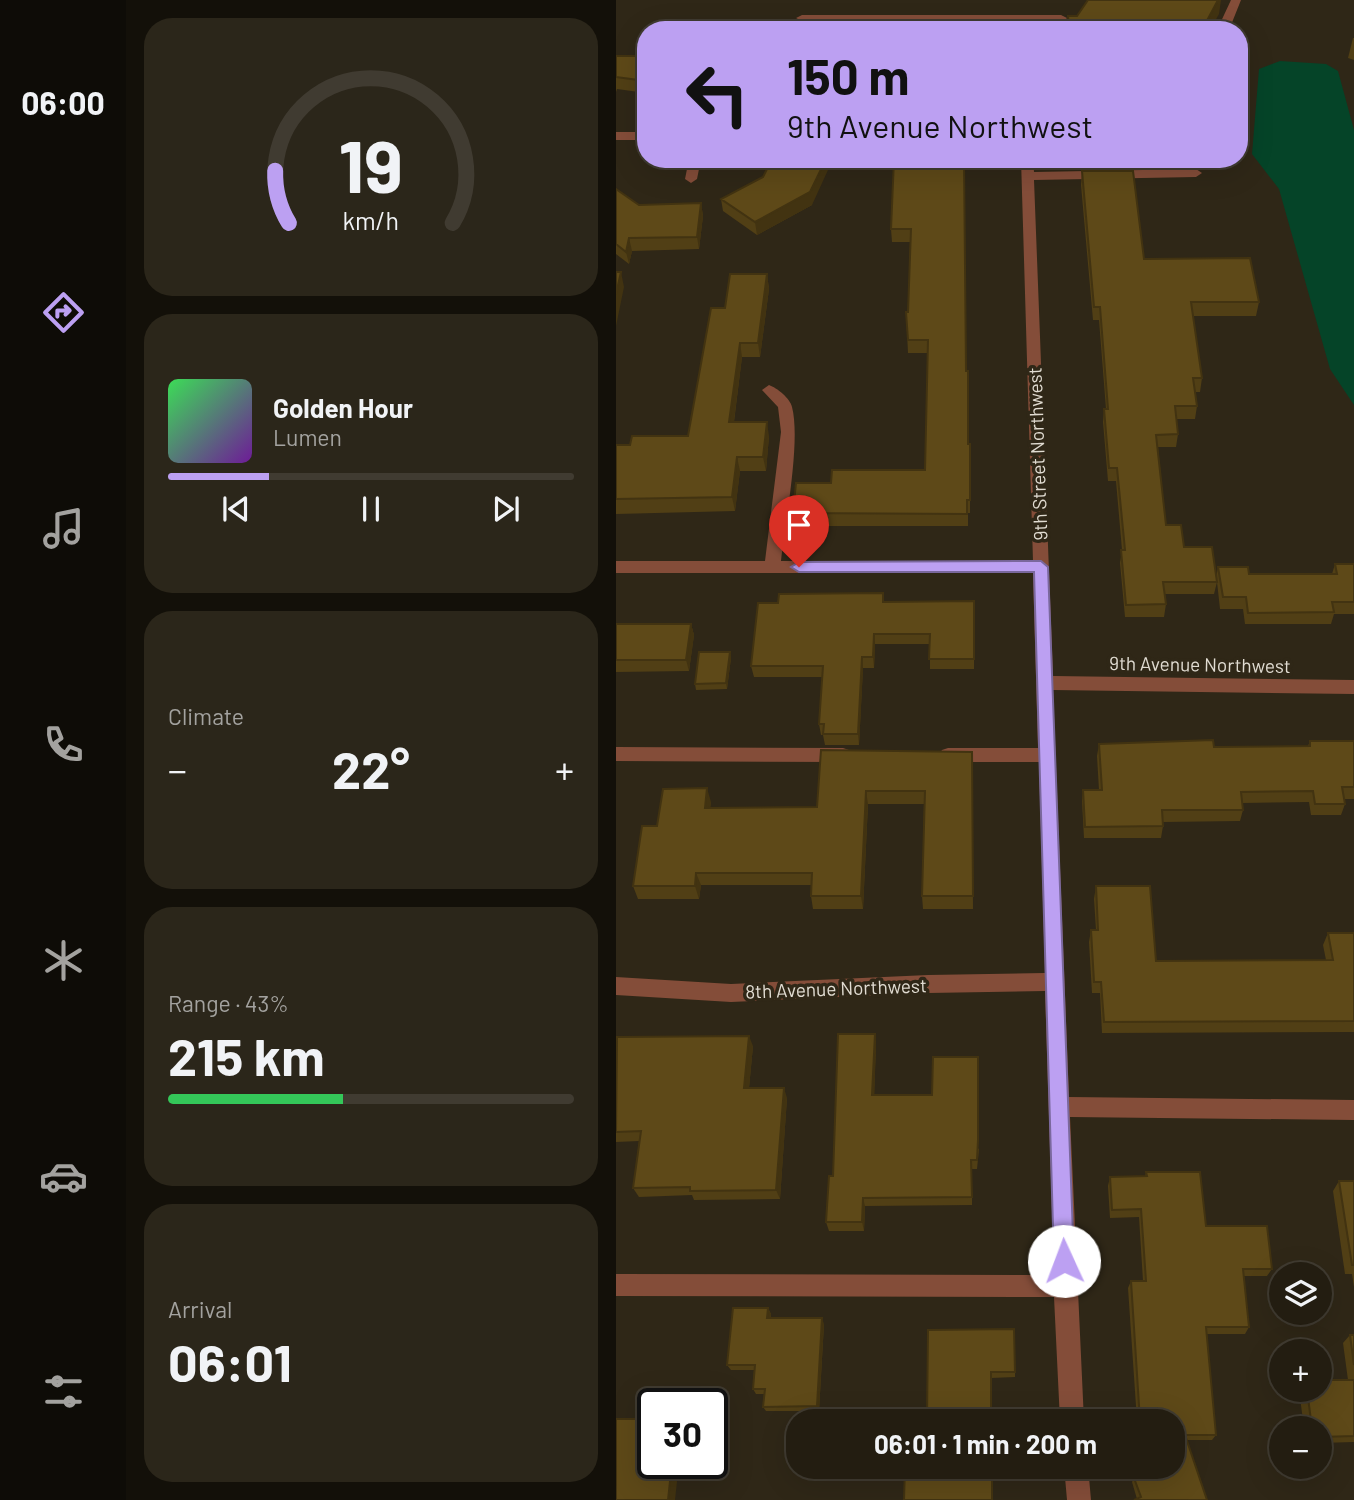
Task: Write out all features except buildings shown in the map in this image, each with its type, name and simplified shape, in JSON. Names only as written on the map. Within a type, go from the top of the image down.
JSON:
[{"type":"street","points":[[1227,21],[1236,0]]},
{"type":"street","points":[[1060,21],[1065,4]]},
{"type":"street","points":[[802,18],[1022,19]]},
{"type":"street","points":[[616,136],[637,136]]},
{"type":"street","points":[[691,179],[693,168]]},
{"type":"street","name":"9th Street Northwest","points":[[1027,168],[1071,1409]]},
{"type":"street","points":[[1055,168],[1196,173]]},
{"type":"street","points":[[769,390],[785,405],[788,432],[772,567]]},
{"type":"street","points":[[616,567],[1041,567]]},
{"type":"street","name":"9th Avenue Northwest","points":[[1045,683],[1354,687]]},
{"type":"street","points":[[616,754],[866,755]]},
{"type":"street","points":[[936,755],[1047,755]]},
{"type":"street","name":"8th Avenue Northwest","points":[[616,986],[731,993],[928,984],[1055,982]]},
{"type":"street","points":[[1060,1107],[1354,1110]]},
{"type":"street","points":[[616,1285],[1065,1286]]},
{"type":"street","points":[[1077,1479],[1079,1500]]},
{"type":"green space","points":[[1280,61],[1326,64],[1338,71],[1354,130],[1354,405],[1330,369],[1279,189],[1252,154],[1259,69]]},
{"type":"route","points":[[799,567],[1041,567],[1064,1261]]}]
